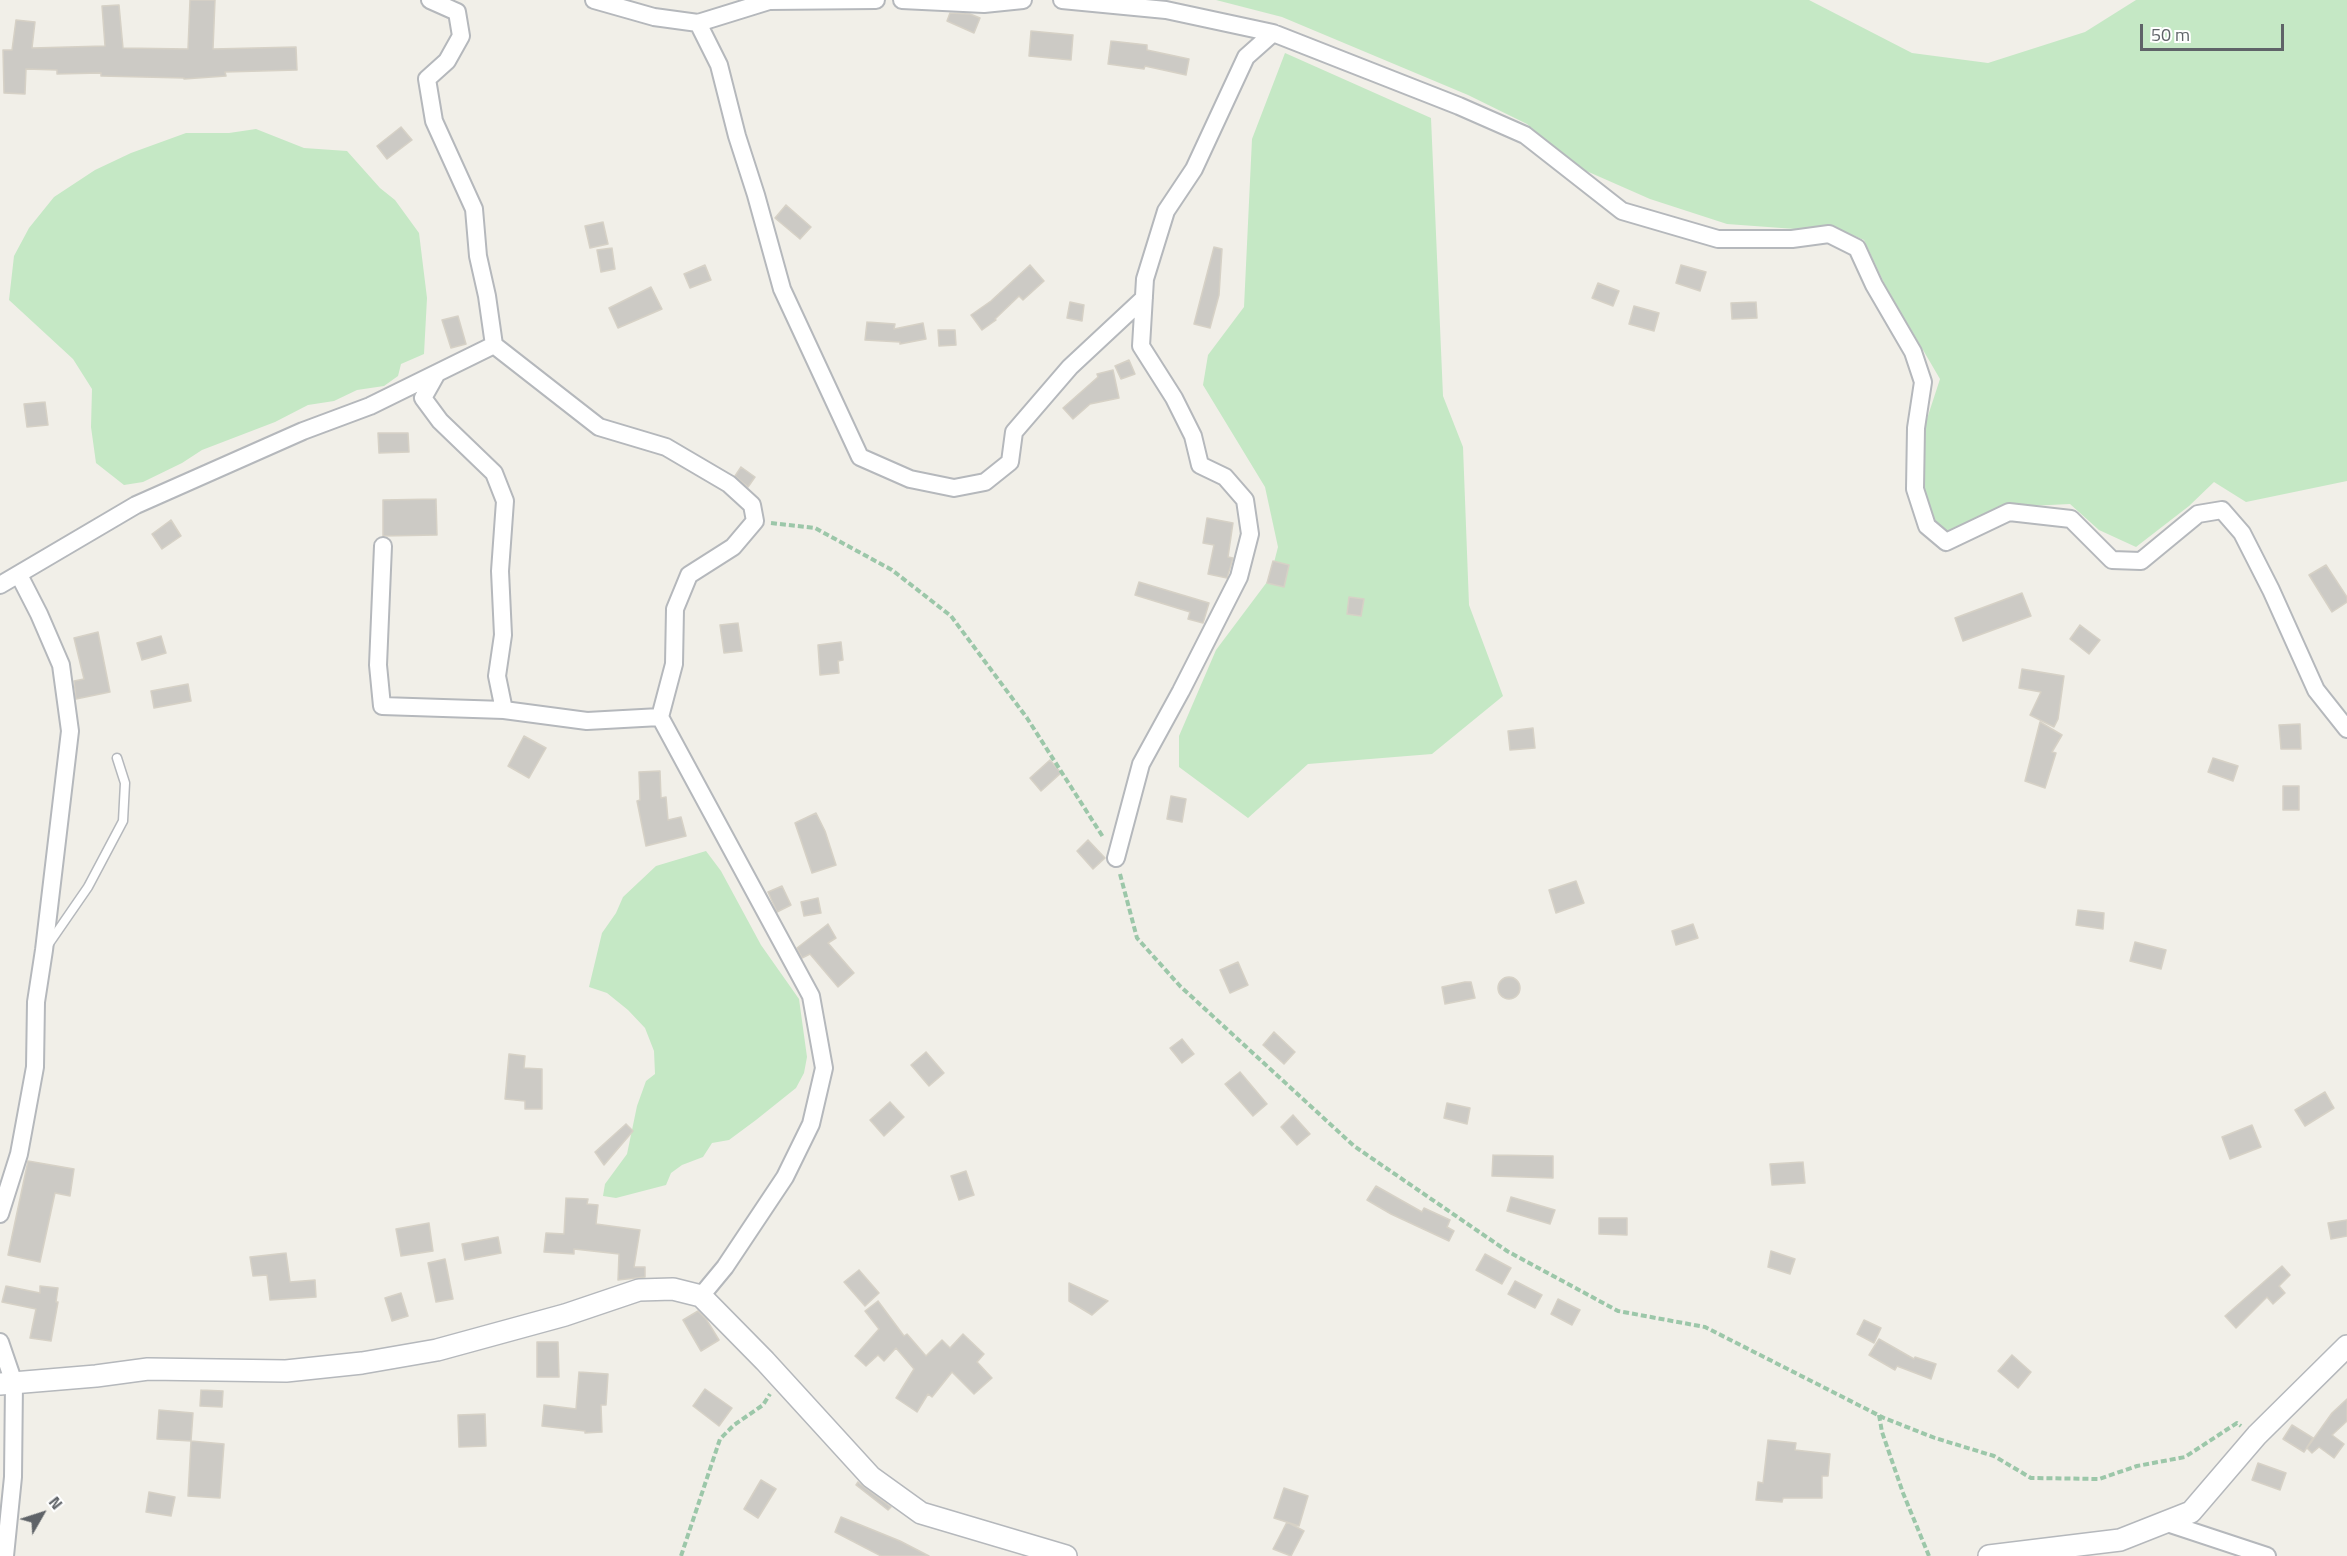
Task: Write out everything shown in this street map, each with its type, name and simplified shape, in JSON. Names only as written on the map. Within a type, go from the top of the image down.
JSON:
[{"type":"street","points":[[430,0],[458,12],[461,36],[447,61],[427,79],[434,121],[474,208],[478,256],[494,345],[599,427],[666,447],[729,484],[752,505],[755,521],[733,547],[689,575],[675,609],[674,664],[660,717],[811,996],[824,1068],[811,1124],[785,1177],[725,1267],[701,1296]]},
{"type":"street","points":[[594,0],[654,17],[698,22],[769,1],[876,0]]},
{"type":"street","points":[[902,0],[984,4],[1023,0]]},
{"type":"street","points":[[1062,0],[1166,10],[1274,33],[1459,106],[1525,135],[1622,211],[1718,239],[1792,239],[1829,234],[1857,248],[1874,285],[1913,352],[1923,382],[1916,428],[1915,489],[1927,526],[1947,542],[2009,512],[2071,519],[2112,560],[2141,561],[2198,514],[2222,510],[2242,533],[2271,590],[2316,690],[2347,729]]},
{"type":"street","points":[[698,22],[719,65],[737,136],[782,289],[860,458],[910,479],[954,488],[985,482],[1010,462],[1014,432],[1070,367],[1144,298]]},
{"type":"street","points":[[1116,858],[1141,764],[1181,692],[1239,577],[1250,534],[1245,500],[1225,477],[1200,465],[1192,436],[1174,398],[1141,346],[1145,279],[1166,211],[1194,169],[1246,57],[1274,33]]},
{"type":"street","points":[[0,585],[136,505],[303,431],[369,406],[494,345]]},
{"type":"street","points":[[437,373],[423,398],[440,421],[494,473],[505,501],[500,571],[503,635],[497,676],[504,710]]},
{"type":"street","points":[[383,546],[378,665],[382,706],[504,710],[587,721],[660,717]]},
{"type":"street","points":[[0,1214],[19,1154],[35,1067],[36,1002],[70,731],[61,665],[19,575]]},
{"type":"street","points":[[7,1383],[96,1376],[148,1369],[286,1371],[362,1363],[437,1350],[565,1315],[639,1290],[673,1289],[701,1296],[871,1477],[921,1513],[1066,1556]]},
{"type":"street","points":[[0,1342],[7,1383],[13,1477],[5,1556]]},
{"type":"street","points":[[1989,1556],[2120,1540],[2191,1512],[2257,1435],[2347,1346]]},
{"type":"street","points":[[2164,1522],[2267,1556]]},
{"type":"lane","points":[[44,950],[88,887],[123,821],[125,783],[117,758]]},
{"type":"path","points":[[755,521],[815,528],[892,570],[951,616],[1027,718],[1086,807],[1116,858],[1137,938],[1180,986],[1354,1146],[1507,1251],[1618,1311],[1705,1327],[1879,1415],[1935,1438],[1994,1456],[2031,1478],[2099,1479],[2137,1466],[2185,1457],[2237,1423],[2257,1435]]},
{"type":"path","points":[[681,1556],[720,1439],[734,1425],[763,1405],[780,1378]]},
{"type":"path","points":[[1879,1415],[1882,1432],[1903,1493],[1929,1556]]},
{"type":"green space","points":[[1216,0],[1809,0],[1912,53],[1988,63],[2085,32],[2136,0],[2347,0],[2347,481],[2246,502],[2214,482],[2189,506],[2136,547],[2099,530],[2070,504],[2008,507],[1951,534],[1931,522],[1923,489],[1923,431],[1940,379],[1885,285],[1864,240],[1834,227],[1795,229],[1727,224],[1650,199],[1575,166],[1527,124],[1468,95],[1282,17]]},
{"type":"green space","points":[[1285,53],[1431,118],[1443,396],[1463,447],[1469,605],[1503,696],[1432,754],[1308,764],[1248,818],[1179,767],[1179,736],[1216,650],[1270,578],[1278,547],[1265,487],[1203,385],[1208,355],[1244,307],[1252,139]]},
{"type":"green space","points":[[256,129],[304,148],[347,151],[380,188],[395,200],[419,233],[427,298],[424,354],[401,364],[398,376],[384,386],[357,390],[334,401],[308,405],[275,422],[202,450],[182,463],[143,482],[124,485],[96,463],[91,427],[92,389],[73,359],[9,300],[14,256],[29,228],[54,197],[95,170],[131,153],[186,133],[229,133]]},
{"type":"green space","points":[[706,851],[721,871],[761,945],[799,999],[807,1057],[804,1073],[796,1088],[729,1140],[712,1143],[703,1157],[682,1165],[671,1173],[666,1185],[616,1198],[603,1196],[605,1184],[627,1154],[637,1106],[646,1081],[655,1074],[654,1051],[645,1028],[607,993],[589,987],[602,933],[616,913],[623,897],[656,866]]},
{"type":"building","points":[[190,0],[215,0],[213,49],[296,47],[297,70],[225,72],[226,76],[184,79],[101,76],[101,73],[57,74],[57,70],[26,69],[25,94],[4,93],[3,50],[12,50],[16,20],[35,22],[32,48],[105,46],[102,6],[119,5],[123,48],[188,49]]},
{"type":"building","points":[[950,13],[970,14],[980,18],[974,33],[947,21]]},
{"type":"building","points":[[1031,31],[1073,35],[1071,60],[1029,56]]},
{"type":"building","points":[[1111,41],[1147,45],[1147,50],[1189,59],[1186,75],[1145,66],[1144,69],[1108,64]]},
{"type":"building","points":[[401,127],[412,140],[387,159],[377,146]]},
{"type":"building","points":[[786,205],[811,227],[800,239],[775,218]]},
{"type":"building","points":[[603,222],[608,244],[590,248],[585,226]]},
{"type":"building","points":[[1214,247],[1222,249],[1219,295],[1210,328],[1194,324]]},
{"type":"building","points":[[612,248],[615,269],[601,272],[597,250]]},
{"type":"building","points":[[705,265],[711,280],[690,288],[684,274]]},
{"type":"building","points":[[1030,265],[1044,281],[1023,300],[1019,296],[996,320],[982,330],[971,315],[991,301]]},
{"type":"building","points":[[1681,265],[1706,272],[1700,291],[1676,283]]},
{"type":"building","points":[[1598,283],[1619,291],[1613,306],[1592,298]]},
{"type":"building","points":[[651,287],[662,309],[618,328],[609,308]]},
{"type":"building","points":[[1070,302],[1084,305],[1082,321],[1067,318]]},
{"type":"building","points":[[1756,302],[1757,318],[1732,319],[1731,303]]},
{"type":"building","points":[[1634,306],[1659,313],[1654,331],[1629,324]]},
{"type":"building","points":[[458,316],[466,344],[451,348],[442,320]]},
{"type":"building","points":[[867,322],[895,324],[894,329],[923,323],[926,339],[900,344],[900,342],[865,340]]},
{"type":"building","points":[[938,330],[955,330],[956,345],[939,346]]},
{"type":"building","points":[[1129,360],[1135,374],[1121,379],[1115,366]]},
{"type":"building","points":[[1113,370],[1119,398],[1090,404],[1073,419],[1063,408],[1098,377],[1097,374]]},
{"type":"building","points":[[45,402],[48,425],[27,427],[24,404]]},
{"type":"building","points":[[378,433],[408,433],[409,452],[379,453]]},
{"type":"building","points":[[741,467],[755,477],[748,487],[735,476]]},
{"type":"building","points":[[436,499],[437,535],[383,536],[383,500]]},
{"type":"building","points":[[1207,518],[1233,523],[1228,557],[1233,558],[1227,578],[1208,574],[1214,545],[1203,543]]},
{"type":"building","points":[[171,520],[181,536],[162,549],[152,534]]},
{"type":"building","points":[[1273,561],[1289,565],[1284,587],[1267,583]]},
{"type":"building","points":[[2326,565],[2347,597],[2347,602],[2332,612],[2309,575]]},
{"type":"building","points":[[1139,582],[1209,603],[1203,623],[1188,619],[1190,612],[1135,595]]},
{"type":"building","points":[[2022,593],[2031,616],[1963,641],[1955,618]]},
{"type":"building","points":[[1349,597],[1364,599],[1361,616],[1347,614]]},
{"type":"building","points":[[738,623],[742,651],[724,653],[720,625]]},
{"type":"building","points":[[2080,625],[2100,640],[2089,654],[2070,639]]},
{"type":"building","points":[[98,632],[110,692],[76,699],[74,681],[84,679],[74,638]]},
{"type":"building","points":[[161,636],[166,653],[142,660],[137,643]]},
{"type":"building","points":[[841,642],[843,660],[838,661],[839,673],[820,675],[818,645]]},
{"type":"building","points":[[2022,669],[2064,676],[2058,719],[2054,727],[2030,715],[2041,692],[2019,688]]},
{"type":"building","points":[[188,684],[191,701],[154,708],[151,691]]},
{"type":"building","points":[[2040,722],[2062,735],[2052,752],[2056,753],[2045,788],[2025,781]]},
{"type":"building","points":[[2300,724],[2301,749],[2281,749],[2279,725]]},
{"type":"building","points":[[1533,728],[1535,748],[1510,750],[1508,731]]},
{"type":"building","points":[[524,736],[546,748],[529,778],[508,766]]},
{"type":"building","points":[[2213,758],[2238,766],[2233,781],[2208,772]]},
{"type":"building","points":[[1050,760],[1061,773],[1041,791],[1030,778]]},
{"type":"building","points":[[660,771],[661,798],[666,797],[668,820],[681,817],[686,836],[646,846],[637,801],[640,800],[639,772]]},
{"type":"building","points":[[2283,786],[2299,786],[2299,810],[2283,810]]},
{"type":"building","points":[[1171,796],[1186,799],[1182,822],[1167,819]]},
{"type":"building","points":[[816,813],[825,831],[836,865],[812,873],[795,823]]},
{"type":"building","points":[[1088,840],[1105,858],[1093,869],[1077,851]]},
{"type":"building","points":[[1576,881],[1584,903],[1556,913],[1549,890]]},
{"type":"building","points":[[782,886],[791,905],[777,912],[768,892]]},
{"type":"building","points":[[818,898],[821,913],[804,916],[801,902]]},
{"type":"building","points":[[2078,910],[2104,913],[2103,929],[2076,925]]},
{"type":"building","points":[[828,924],[836,938],[828,943],[854,973],[838,987],[810,954],[802,958],[797,948]]},
{"type":"building","points":[[1693,924],[1698,938],[1676,945],[1672,931]]},
{"type":"building","points":[[2135,942],[2166,950],[2161,969],[2130,961]]},
{"type":"building","points":[[1238,962],[1248,985],[1230,993],[1220,970]]},
{"type":"building","points":[[1509,977],[1517,980],[1520,988],[1517,996],[1509,999],[1501,996],[1498,988],[1501,980]]},
{"type":"building","points":[[1471,982],[1475,998],[1445,1004],[1442,987]]},
{"type":"building","points":[[1274,1032],[1295,1052],[1284,1064],[1263,1045]]},
{"type":"building","points":[[1182,1039],[1194,1054],[1182,1063],[1170,1048]]},
{"type":"building","points":[[926,1052],[944,1073],[929,1086],[911,1065]]},
{"type":"building","points":[[509,1054],[525,1056],[524,1068],[542,1069],[542,1109],[525,1109],[525,1101],[505,1099]]},
{"type":"building","points":[[1240,1072],[1267,1104],[1253,1116],[1225,1084]]},
{"type":"building","points":[[2325,1092],[2334,1108],[2305,1126],[2295,1110]]},
{"type":"building","points":[[890,1102],[904,1117],[884,1136],[870,1120]]},
{"type":"building","points":[[1447,1103],[1470,1108],[1467,1124],[1444,1118]]},
{"type":"building","points":[[1293,1115],[1310,1134],[1297,1145],[1281,1127]]},
{"type":"building","points":[[626,1124],[633,1131],[604,1165],[595,1152]]},
{"type":"building","points":[[2252,1125],[2261,1147],[2230,1159],[2222,1137]]},
{"type":"building","points":[[1493,1155],[1553,1156],[1553,1178],[1492,1176]]},
{"type":"building","points":[[28,1161],[74,1169],[70,1196],[55,1193],[40,1262],[8,1255]]},
{"type":"building","points":[[1803,1162],[1805,1183],[1772,1185],[1770,1164]]},
{"type":"building","points":[[966,1171],[974,1195],[959,1200],[951,1176]]},
{"type":"building","points":[[1376,1186],[1422,1212],[1424,1208],[1450,1220],[1447,1227],[1454,1231],[1449,1241],[1367,1200]]},
{"type":"building","points":[[1511,1197],[1555,1210],[1550,1224],[1507,1211]]},
{"type":"building","points":[[566,1198],[588,1199],[587,1204],[598,1205],[596,1224],[640,1230],[634,1267],[645,1267],[645,1277],[618,1280],[619,1254],[574,1249],[574,1254],[544,1252],[546,1233],[564,1234]]},
{"type":"building","points":[[1599,1218],[1627,1218],[1627,1235],[1599,1234]]},
{"type":"building","points":[[2347,1220],[2347,1236],[2331,1239],[2328,1223]]},
{"type":"building","points":[[429,1223],[433,1251],[401,1256],[396,1229]]},
{"type":"building","points":[[498,1237],[501,1253],[465,1260],[462,1244]]},
{"type":"building","points":[[1771,1251],[1795,1259],[1790,1274],[1768,1267]]},
{"type":"building","points":[[286,1253],[290,1282],[315,1280],[316,1297],[270,1300],[267,1275],[253,1276],[250,1257]]},
{"type":"building","points":[[1485,1254],[1511,1268],[1502,1284],[1476,1270]]},
{"type":"building","points":[[445,1259],[453,1299],[436,1302],[428,1263]]},
{"type":"building","points":[[2282,1266],[2290,1275],[2279,1286],[2285,1293],[2273,1304],[2267,1297],[2236,1328],[2225,1316]]},
{"type":"building","points":[[859,1270],[879,1293],[865,1306],[844,1282]]},
{"type":"building","points":[[1515,1281],[1542,1295],[1535,1308],[1508,1294]]},
{"type":"building","points":[[1069,1283],[1108,1301],[1092,1315],[1069,1301]]},
{"type":"building","points":[[6,1286],[40,1293],[40,1286],[58,1288],[56,1302],[58,1302],[51,1341],[30,1338],[36,1309],[2,1302]]},
{"type":"building","points":[[401,1293],[408,1316],[392,1321],[385,1298]]},
{"type":"building","points":[[1558,1299],[1580,1310],[1572,1325],[1551,1314]]},
{"type":"building","points":[[878,1301],[904,1336],[907,1334],[926,1356],[942,1340],[950,1348],[963,1334],[984,1354],[977,1362],[992,1378],[974,1394],[952,1372],[932,1397],[928,1394],[917,1412],[896,1398],[914,1369],[896,1348],[884,1361],[878,1355],[866,1366],[855,1356],[879,1329],[865,1311]]},
{"type":"building","points":[[698,1311],[719,1340],[701,1351],[683,1320]]},
{"type":"building","points":[[1864,1320],[1881,1328],[1874,1343],[1857,1334]]},
{"type":"building","points":[[1879,1339],[1914,1359],[1915,1357],[1936,1364],[1931,1379],[1897,1366],[1895,1370],[1869,1355]]},
{"type":"building","points":[[537,1342],[558,1342],[559,1377],[537,1377]]},
{"type":"building","points":[[2012,1355],[2031,1372],[2018,1388],[1998,1371]]},
{"type":"building","points":[[579,1372],[608,1374],[606,1405],[601,1405],[602,1432],[585,1433],[585,1431],[542,1426],[544,1405],[576,1409]]},
{"type":"building","points":[[705,1389],[732,1408],[719,1426],[693,1406]]},
{"type":"building","points":[[201,1390],[223,1391],[222,1407],[200,1406]]},
{"type":"building","points":[[2347,1399],[2347,1421],[2332,1435],[2344,1444],[2334,1458],[2319,1447],[2312,1453],[2307,1448],[2332,1413]]},
{"type":"building","points":[[159,1410],[193,1413],[191,1441],[157,1439]]},
{"type":"building","points":[[485,1414],[486,1446],[459,1447],[458,1415]]},
{"type":"building","points":[[2292,1425],[2313,1438],[2304,1452],[2283,1439]]},
{"type":"building","points":[[1768,1440],[1796,1443],[1795,1450],[1830,1454],[1828,1476],[1822,1476],[1822,1498],[1783,1498],[1782,1502],[1756,1500],[1758,1482],[1763,1483]]},
{"type":"building","points":[[191,1441],[224,1444],[220,1498],[188,1496]]},
{"type":"building","points":[[2258,1463],[2286,1473],[2280,1490],[2252,1480]]},
{"type":"building","points":[[761,1480],[776,1489],[758,1518],[744,1509]]},
{"type":"building","points":[[858,1482],[891,1507],[888,1510],[856,1485]]},
{"type":"building","points":[[1284,1488],[1308,1496],[1299,1526],[1274,1518]]},
{"type":"building","points":[[149,1492],[175,1497],[171,1516],[146,1512]]},
{"type":"building","points":[[841,1517],[900,1541],[929,1556],[881,1556],[835,1532]]},
{"type":"building","points":[[1287,1522],[1304,1531],[1291,1556],[1273,1549]]}]
